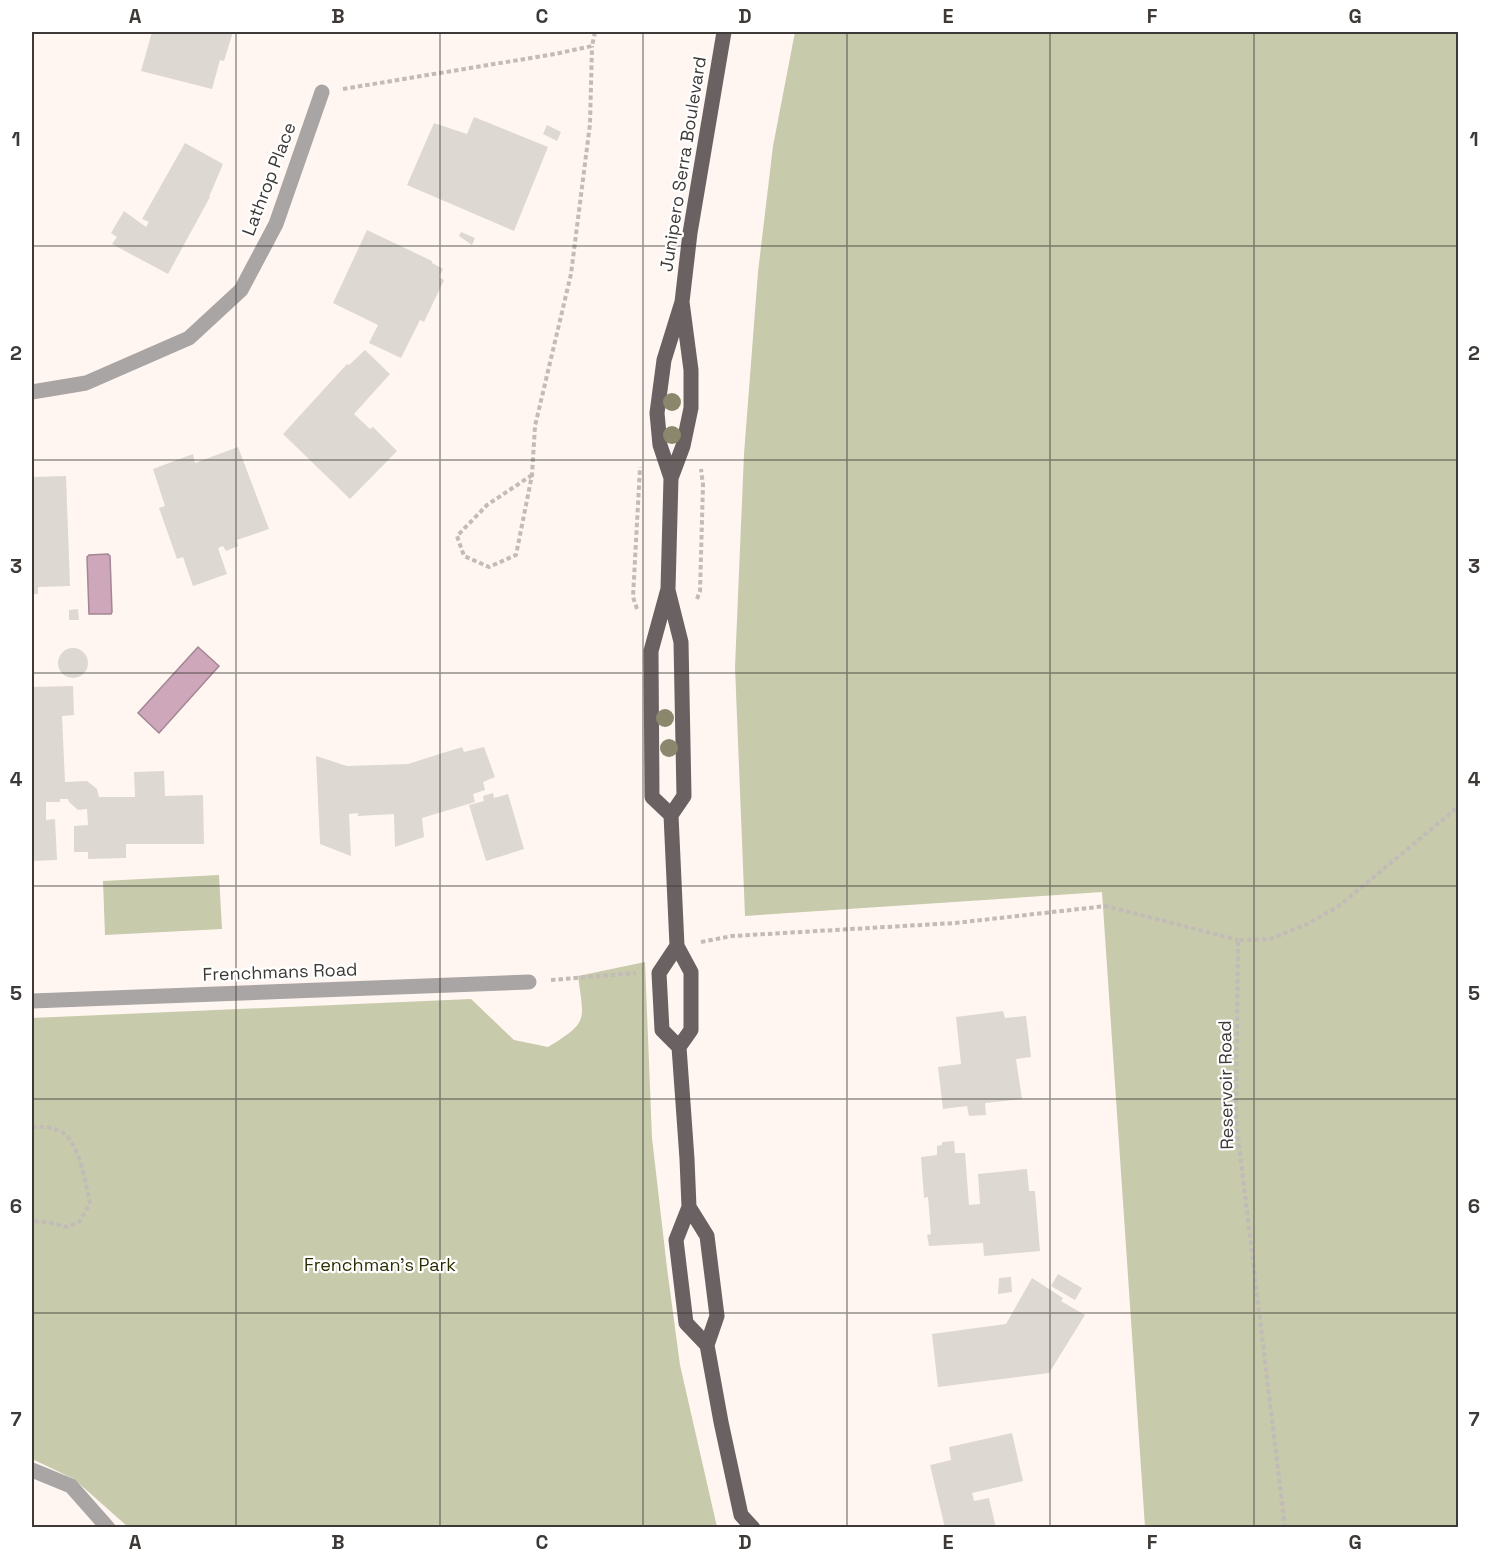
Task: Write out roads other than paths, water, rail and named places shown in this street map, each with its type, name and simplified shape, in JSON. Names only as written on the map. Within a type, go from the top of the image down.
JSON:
[{"type":"main road","name":"Junipero Serra Boulevard","points":[[671,478],[660,445],[657,413],[664,360],[682,302],[690,233],[724,32]]},
{"type":"main road","name":"Junipero Serra Boulevard","points":[[671,815],[652,797],[651,651],[668,589],[671,478],[683,446],[691,408],[691,370],[682,302]]},
{"type":"main road","name":"Junipero Serra Boulevard","points":[[668,589],[681,642],[684,796],[671,815],[677,946],[692,972],[692,1030],[678,1047]]},
{"type":"main road","points":[[677,946],[659,973],[662,1030],[678,1047],[689,1207],[676,1240],[686,1323],[707,1345]]},
{"type":"main road","points":[[689,1207],[707,1236],[717,1316],[707,1345],[739,1521],[753,1527]]},
{"type":"street","name":"Lathrop Place","points":[[32,392],[86,382],[189,338],[241,290],[276,224],[322,92]]},
{"type":"street","name":"Frenchmans Road","points":[[32,1001],[529,982]]},
{"type":"street","points":[[32,1470],[71,1486],[108,1527]]},
{"type":"park label","name":"Frenchman's Park","points":[[380,1265]]}]
